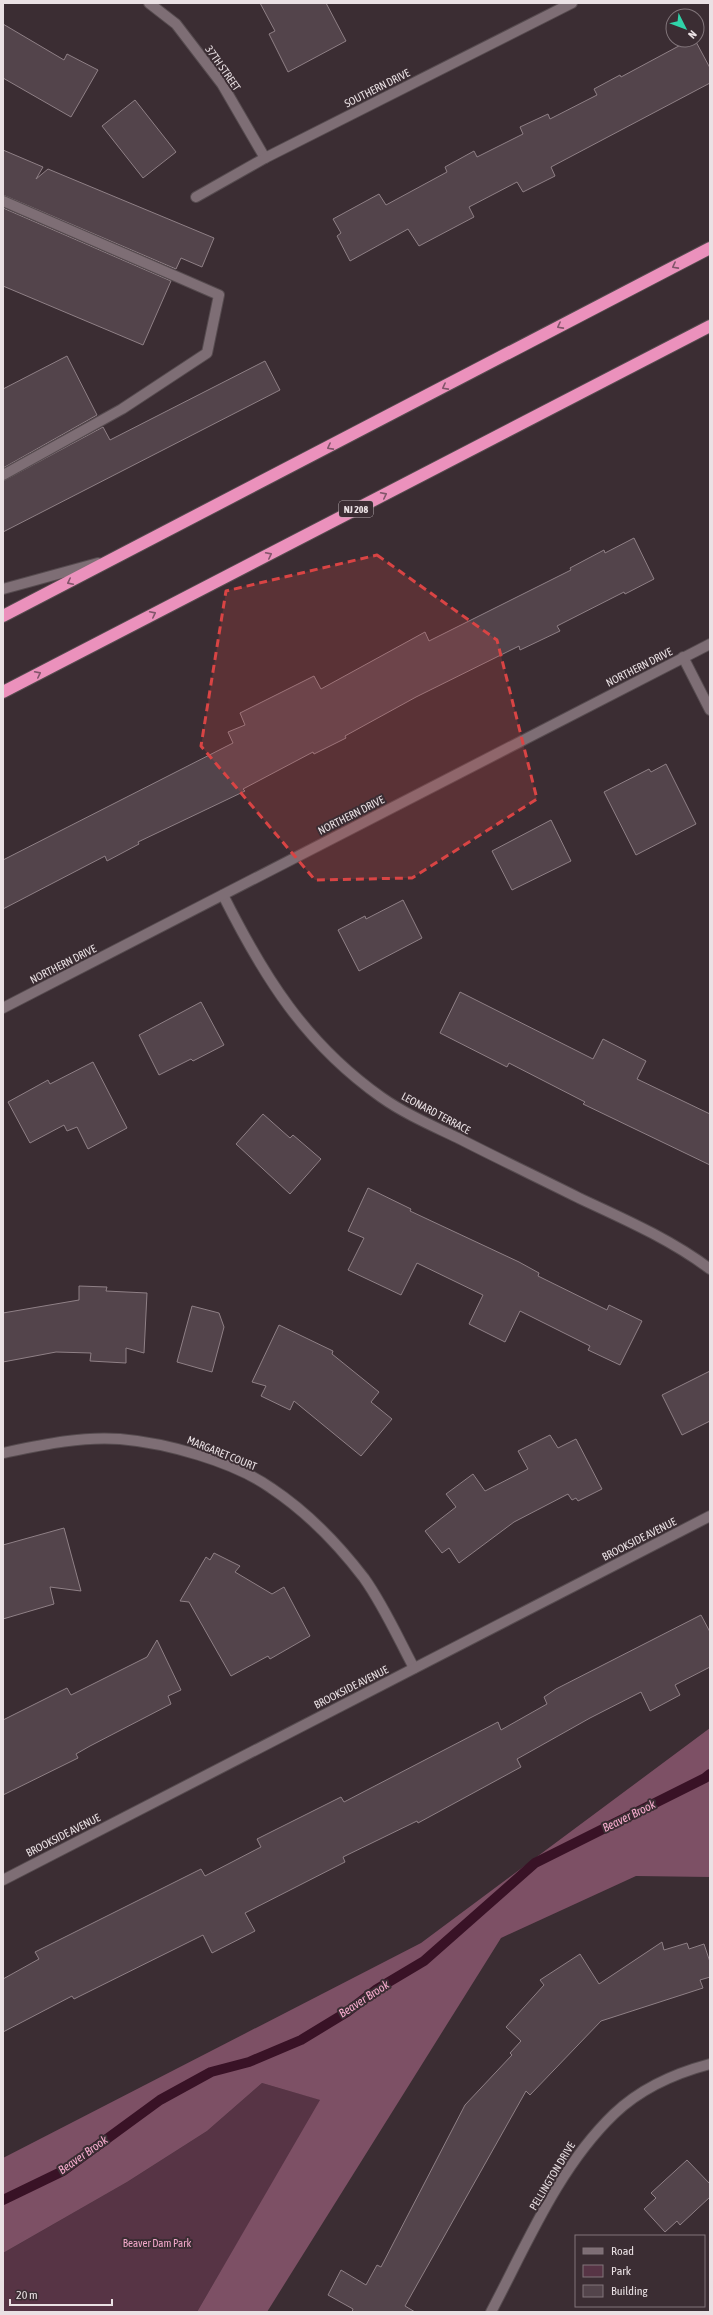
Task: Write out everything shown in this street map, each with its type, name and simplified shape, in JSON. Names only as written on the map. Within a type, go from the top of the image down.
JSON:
[{"type":"highway","points":[[3,616],[710,248]]},
{"type":"highway","name":"NJ 208","points":[[3,692],[710,326]]},
{"type":"street","name":"37TH STREET","points":[[149,3],[176,24],[222,84],[265,158]]},
{"type":"street","name":"SOUTHERN DRIVE","points":[[196,197],[265,158],[572,3]]},
{"type":"street","points":[[3,201],[219,296],[207,353],[122,409],[3,475]]},
{"type":"street","points":[[3,589],[117,558]]},
{"type":"street","name":"NORTHERN DRIVE","points":[[3,1008],[710,644]]},
{"type":"street","points":[[683,657],[710,710]]},
{"type":"street","name":"LEONARD TERRACE","points":[[223,895],[254,956],[278,994],[306,1030],[344,1068],[382,1098],[426,1123],[653,1234],[694,1257],[710,1269]]},
{"type":"street","name":"MARGARET COURT","points":[[3,1453],[60,1441],[119,1439],[177,1448],[227,1466],[270,1487],[307,1516],[339,1547],[364,1579],[387,1615],[414,1668]]},
{"type":"street","name":"BROOKSIDE AVENUE","points":[[3,1880],[710,1516]]},
{"type":"street","name":"PELLINGTON DRIVE","points":[[491,2312],[557,2187],[583,2146],[615,2113],[649,2089],[686,2070],[710,2064]]},
{"type":"highlighted area","points":[[377,555],[497,640],[537,799],[412,878],[315,880],[201,746],[226,591]]},
{"type":"green space","name":"Beaver Dam Park","points":[[262,2083],[321,2100],[197,2312],[3,2312],[3,2253],[127,2182],[207,2131]]},
{"type":"shaded area","points":[[710,1728],[710,1877],[636,1876],[501,1938],[267,2312],[197,2312],[320,2100],[262,2083],[207,2131],[127,2182],[3,2253],[3,2158],[421,1943]]},
{"type":"building","points":[[260,3],[326,3],[346,41],[288,72],[269,34],[275,31]]},
{"type":"building","points":[[3,24],[64,60],[67,54],[98,70],[71,117],[3,78]]},
{"type":"building","points":[[675,48],[699,48],[710,68],[710,83],[551,167],[555,176],[523,192],[517,182],[469,207],[474,217],[419,246],[408,229],[350,261],[337,236],[341,233],[333,219],[379,194],[386,205],[447,172],[445,167],[474,151],[477,157],[523,134],[520,127],[548,114],[550,119],[597,95],[594,89],[620,75],[621,77]]},
{"type":"building","points":[[135,100],[176,152],[143,178],[102,126]]},
{"type":"building","points":[[3,150],[43,167],[36,179],[48,169],[214,238],[202,267],[181,258],[176,269],[3,195]]},
{"type":"building","points":[[3,208],[171,281],[143,345],[3,286]]},
{"type":"building","points":[[67,356],[97,415],[3,468],[3,389]]},
{"type":"building","points":[[265,361],[280,390],[3,532],[3,481],[103,427],[110,440]]},
{"type":"building","points":[[634,538],[654,579],[625,594],[624,592],[557,626],[560,631],[520,650],[519,646],[416,697],[345,736],[346,738],[314,754],[313,752],[243,789],[245,791],[138,842],[139,844],[107,861],[105,856],[3,909],[3,860],[233,743],[228,732],[245,725],[240,713],[314,676],[321,689],[425,632],[429,641],[571,570],[570,568],[604,550],[605,553]]},
{"type":"building","points":[[666,764],[696,824],[636,855],[604,792],[649,769],[651,772]]},
{"type":"building","points":[[551,820],[571,861],[512,890],[492,851]]},
{"type":"building","points":[[403,900],[422,938],[359,971],[338,930],[365,916],[366,919]]},
{"type":"building","points":[[460,992],[593,1059],[603,1039],[646,1061],[637,1079],[710,1114],[710,1165],[583,1104],[585,1102],[509,1063],[507,1067],[440,1033]]},
{"type":"building","points":[[201,1002],[224,1045],[193,1061],[191,1059],[159,1075],[139,1035]]},
{"type":"building","points":[[93,1062],[127,1128],[88,1149],[77,1127],[67,1131],[64,1125],[30,1143],[8,1102],[48,1080],[50,1084]]},
{"type":"building","points":[[263,1114],[290,1138],[293,1135],[321,1159],[290,1194],[236,1144]]},
{"type":"building","points":[[368,1188],[411,1209],[410,1211],[519,1262],[539,1273],[538,1276],[607,1310],[609,1305],[642,1321],[620,1365],[588,1350],[590,1346],[520,1311],[505,1342],[469,1324],[483,1295],[417,1263],[401,1295],[348,1270],[364,1238],[348,1231]]},
{"type":"building","points":[[79,1286],[107,1287],[106,1291],[147,1293],[144,1353],[126,1348],[126,1363],[90,1361],[91,1353],[56,1352],[3,1362],[3,1313],[79,1300]]},
{"type":"building","points":[[192,1306],[219,1313],[224,1327],[212,1372],[177,1362]]},
{"type":"building","points":[[279,1325],[333,1351],[332,1354],[379,1392],[371,1402],[392,1419],[361,1456],[294,1401],[290,1410],[261,1396],[266,1386],[252,1382]]},
{"type":"building","points":[[710,1371],[710,1421],[682,1435],[662,1395]]},
{"type":"building","points":[[550,1435],[558,1448],[576,1439],[602,1489],[578,1501],[576,1498],[572,1500],[568,1494],[514,1522],[459,1563],[449,1548],[442,1553],[425,1531],[456,1507],[446,1494],[473,1474],[485,1491],[528,1469],[518,1451]]},
{"type":"building","points":[[64,1528],[81,1591],[50,1587],[54,1604],[3,1619],[3,1545]]},
{"type":"building","points":[[214,1553],[240,1566],[235,1572],[272,1594],[284,1587],[310,1636],[270,1659],[268,1656],[231,1676],[189,1602],[180,1601],[206,1557],[210,1560]]},
{"type":"building","points":[[701,1615],[710,1632],[710,1667],[675,1685],[680,1695],[650,1711],[641,1692],[590,1718],[517,1759],[521,1767],[418,1823],[417,1821],[343,1857],[345,1862],[245,1913],[255,1931],[212,1953],[203,1935],[74,1999],[72,1996],[3,2032],[3,1979],[39,1959],[35,1952],[201,1869],[205,1876],[261,1847],[257,1839],[341,1797],[344,1802],[498,1722],[501,1730],[547,1704],[544,1697],[556,1689]]},
{"type":"building","points":[[157,1640],[181,1690],[168,1696],[171,1704],[76,1754],[78,1758],[3,1795],[3,1720],[67,1688],[71,1695],[147,1657]]},
{"type":"building","points":[[662,1942],[664,1950],[687,1943],[689,1949],[704,1944],[710,1962],[710,1977],[700,1980],[703,1988],[601,2021],[530,2095],[526,2091],[405,2306],[415,2312],[352,2312],[353,2309],[328,2295],[341,2270],[366,2285],[377,2265],[381,2267],[465,2105],[512,2055],[510,2053],[521,2041],[506,2027],[544,1985],[540,1980],[580,1954],[599,1984]]},
{"type":"building","points":[[687,2160],[710,2184],[710,2197],[680,2225],[677,2221],[665,2232],[644,2209],[656,2198],[651,2193]]},
{"type":"waterway","name":"Beaver Brook","points":[[3,2200],[63,2171],[160,2100],[211,2072],[249,2062],[301,2040],[347,2012],[377,1989],[424,1961],[535,1863],[705,1778],[710,1774]]}]
